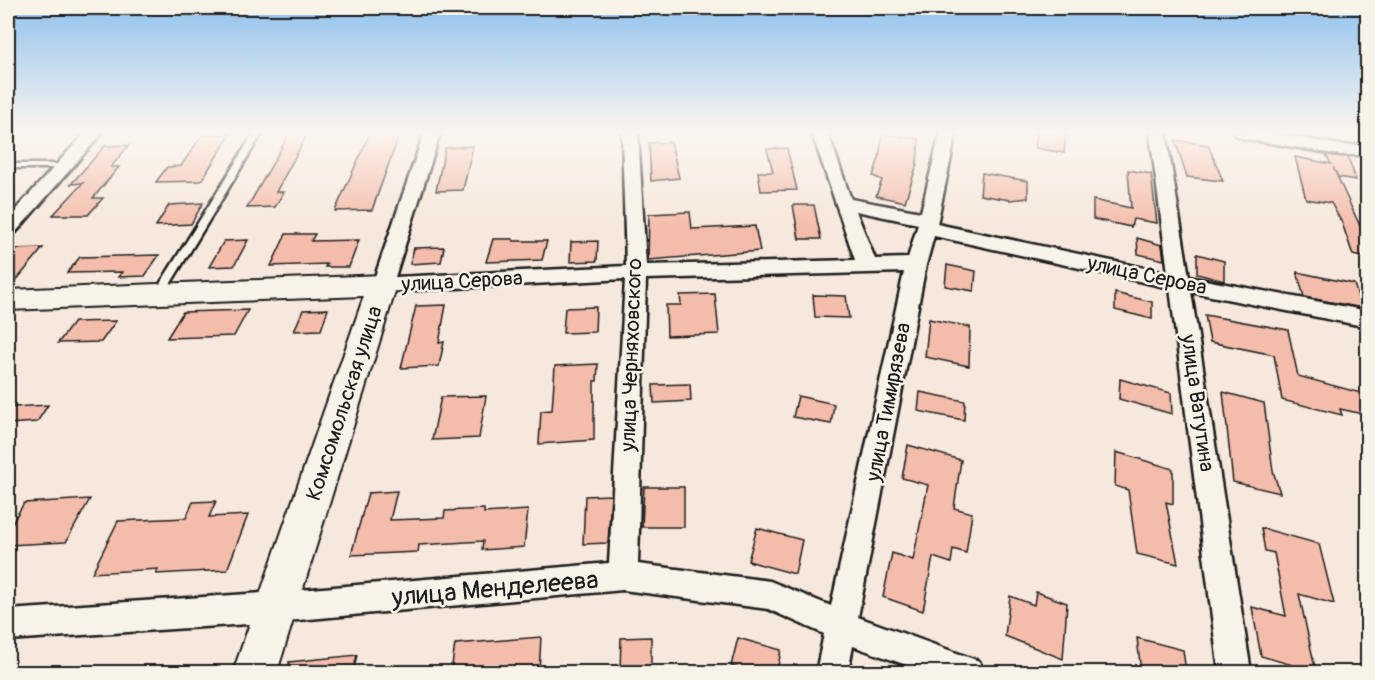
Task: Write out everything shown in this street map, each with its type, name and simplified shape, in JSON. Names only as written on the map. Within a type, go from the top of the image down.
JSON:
[{"type":"main road","name":"улица Серова","points":[[8,300],[382,285]]},
{"type":"main road","name":"Комсомольская улица","points":[[255,672],[382,285]]},
{"type":"street","name":"Комсомольская улица","points":[[382,285],[422,165]]},
{"type":"street","name":"улица Черняховского","points":[[623,576],[636,272],[631,165]]},
{"type":"street","points":[[830,165],[867,265]]},
{"type":"street","name":"улица Тимирязева","points":[[832,672],[916,265],[941,165]]},
{"type":"street","name":"улица Ватутина","points":[[1163,165],[1235,672]]},
{"type":"street","points":[[8,229],[65,166]]},
{"type":"street","name":"улица Серова","points":[[843,203],[1181,283],[1368,319]]},
{"type":"street","name":"улица Серова","points":[[382,285],[636,272],[916,265]]},
{"type":"street","name":"улица Менделеева","points":[[8,625],[277,607],[623,576],[770,595],[843,627],[968,672]]},
{"type":"lane","points":[[159,294],[238,165]]},
{"type":"lane","points":[[8,166],[65,166]]},
{"type":"building","points":[[88,165],[113,165],[111,167],[119,167],[93,198],[103,198],[88,215],[53,215],[83,183],[71,184]]},
{"type":"building","points":[[211,165],[201,181],[156,182],[167,167]]},
{"type":"building","points":[[272,165],[291,165],[276,192],[284,192],[275,207],[247,208]]},
{"type":"building","points":[[356,165],[388,165],[372,210],[335,211]]},
{"type":"building","points":[[441,165],[469,165],[463,190],[436,191]]},
{"type":"building","points":[[650,165],[676,165],[679,178],[651,181]]},
{"type":"building","points":[[771,165],[791,165],[797,190],[761,191],[758,172],[773,172]]},
{"type":"building","points":[[877,165],[917,165],[905,202],[876,196],[882,180],[873,176]]},
{"type":"building","points":[[1183,165],[1216,165],[1223,181],[1187,177]]},
{"type":"building","points":[[1297,165],[1351,165],[1356,180],[1338,177],[1333,167],[1361,228],[1368,229],[1368,258],[1353,255],[1342,223],[1331,203],[1306,199]]},
{"type":"building","points":[[1128,170],[1151,174],[1157,223],[1133,219],[1131,227],[1093,219],[1093,200],[1131,208]]},
{"type":"building","points":[[982,173],[1028,181],[1028,198],[1010,200],[980,195]]},
{"type":"building","points":[[203,203],[191,224],[156,226],[169,205]]},
{"type":"building","points":[[793,205],[814,205],[821,239],[799,239]]},
{"type":"building","points":[[690,212],[692,229],[755,226],[760,251],[648,260],[649,214]]},
{"type":"building","points":[[286,234],[315,234],[311,241],[359,240],[349,267],[325,267],[327,264],[271,266]]},
{"type":"building","points":[[1137,238],[1162,245],[1164,260],[1138,254]]},
{"type":"building","points":[[493,239],[547,241],[542,260],[486,262]]},
{"type":"building","points":[[248,240],[234,266],[209,267],[224,241]]},
{"type":"building","points":[[598,241],[597,261],[570,262],[571,242]]},
{"type":"building","points":[[444,247],[441,262],[410,264],[414,248]]},
{"type":"building","points":[[43,248],[8,288],[8,254],[12,249]]},
{"type":"building","points":[[1197,254],[1224,261],[1224,281],[1197,274]]},
{"type":"building","points":[[159,255],[145,276],[118,277],[122,272],[67,273],[80,257]]},
{"type":"building","points":[[947,265],[976,271],[974,291],[945,286]]},
{"type":"building","points":[[1297,272],[1354,284],[1362,308],[1304,297]]},
{"type":"building","points":[[1115,293],[1152,302],[1152,319],[1115,310]]},
{"type":"building","points":[[715,294],[719,334],[667,336],[666,305],[681,305],[680,295]]},
{"type":"building","points":[[813,295],[846,296],[849,318],[815,317]]},
{"type":"building","points":[[446,305],[439,343],[444,342],[439,366],[401,368],[416,306]]},
{"type":"building","points":[[596,307],[595,332],[563,333],[565,308]]},
{"type":"building","points":[[328,309],[321,330],[294,331],[303,310]]},
{"type":"building","points":[[248,310],[234,336],[167,338],[183,312]]},
{"type":"building","points":[[1205,315],[1288,330],[1298,376],[1368,395],[1368,415],[1340,409],[1342,415],[1282,400],[1274,355],[1210,342]]},
{"type":"building","points":[[929,319],[970,327],[969,366],[925,357]]},
{"type":"building","points":[[116,321],[101,342],[58,343],[74,322]]},
{"type":"building","points":[[598,364],[597,381],[594,381],[594,440],[539,444],[541,411],[552,410],[555,366]]},
{"type":"building","points":[[1120,379],[1171,393],[1172,414],[1119,399]]},
{"type":"building","points":[[690,384],[691,401],[654,403],[653,385]]},
{"type":"building","points":[[920,392],[965,401],[964,420],[918,411]]},
{"type":"building","points":[[1223,392],[1264,403],[1273,471],[1280,493],[1233,482]]},
{"type":"building","points":[[486,396],[479,438],[432,440],[441,397]]},
{"type":"building","points":[[798,396],[834,404],[831,424],[793,417]]},
{"type":"building","points":[[48,405],[37,422],[8,424],[8,415],[13,407]]},
{"type":"building","points":[[908,445],[961,460],[954,508],[972,513],[966,553],[953,549],[951,563],[933,557],[923,611],[883,597],[892,553],[913,560],[928,485],[902,478]]},
{"type":"building","points":[[1116,452],[1173,469],[1173,504],[1166,502],[1178,564],[1137,554],[1128,490],[1115,486]]},
{"type":"building","points":[[644,487],[684,487],[684,527],[642,527]]},
{"type":"building","points":[[397,491],[390,520],[444,518],[445,511],[484,509],[484,513],[528,510],[524,547],[482,550],[483,541],[419,545],[418,552],[351,555],[368,493]]},
{"type":"building","points":[[611,495],[608,543],[583,544],[585,496]]},
{"type":"building","points":[[90,499],[66,542],[8,545],[8,530],[24,503]]},
{"type":"building","points":[[216,501],[209,517],[248,515],[227,570],[156,574],[158,569],[92,573],[118,521],[186,518],[193,502]]},
{"type":"building","points":[[757,528],[802,540],[795,574],[748,561]]},
{"type":"building","points":[[1261,528],[1319,544],[1334,604],[1299,594],[1316,672],[1261,656],[1252,607],[1286,616],[1274,553],[1265,551]]},
{"type":"building","points":[[1036,592],[1067,603],[1063,659],[1005,636],[1010,596],[1034,605]]},
{"type":"building","points":[[541,637],[539,672],[451,672],[455,644]]},
{"type":"building","points":[[651,637],[651,672],[620,672],[621,638]]},
{"type":"building","points":[[738,638],[781,650],[777,672],[752,672],[731,666]]},
{"type":"building","points":[[1137,638],[1183,650],[1186,672],[1141,672]]},
{"type":"building","points":[[357,655],[353,672],[289,672],[289,662]]}]
